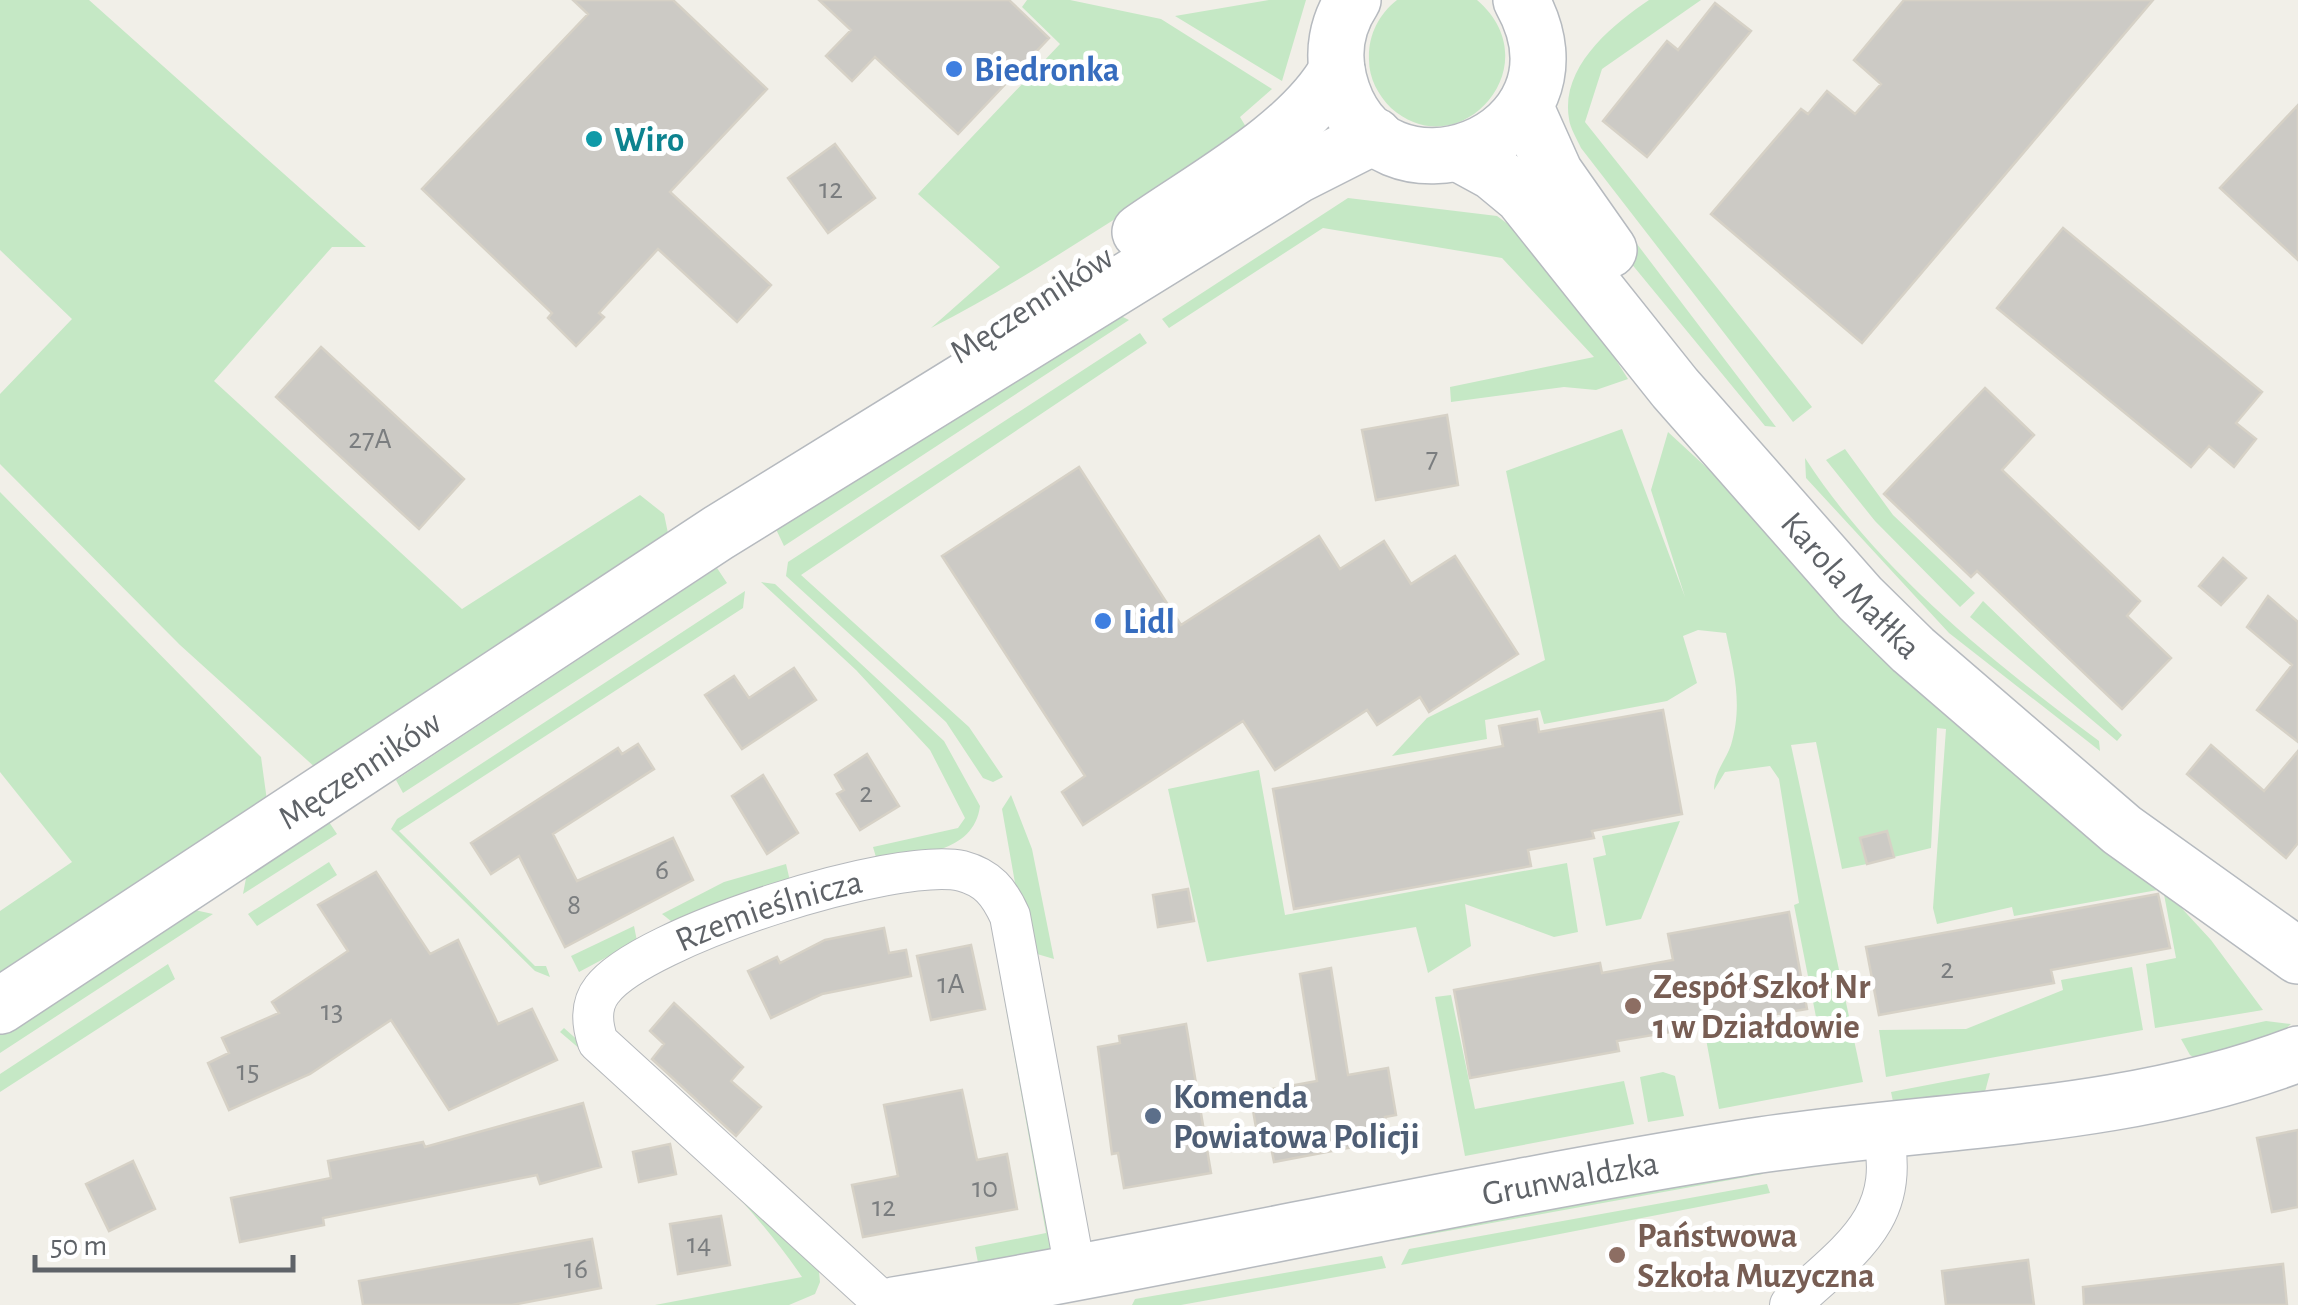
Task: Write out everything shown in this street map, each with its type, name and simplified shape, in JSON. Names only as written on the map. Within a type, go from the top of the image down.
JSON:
[{"type":"main road","points":[[1350,2],[1338,37],[1337,70],[1350,107],[1375,136],[1424,156],[1460,154],[1498,137],[1525,106],[1537,72],[1541,12]]},
{"type":"main road","name":"Męczenników","points":[[718,534],[930,371],[1274,138],[1329,84],[1337,70]]},
{"type":"main road","name":"Karola Małłka","points":[[1525,106],[1555,173],[1639,294],[1792,484],[1936,631],[2238,883],[2298,924]]},
{"type":"main road","name":"Męczenników","points":[[0,1006],[718,534],[1296,176],[1375,136]]},
{"type":"main road","name":"Karola Małłka","points":[[1460,154],[1493,172],[1522,196],[1675,388],[1793,525],[1913,650],[2122,830],[2298,956]]},
{"type":"main road","name":"Grunwaldzka","points":[[894,1305],[1076,1275],[1705,1154],[1882,1130],[2072,1112],[2273,1075],[2298,1054]]},
{"type":"street","name":"Rzemieślnicza","points":[[886,1305],[598,1042],[594,1028],[596,1002],[602,989],[623,971],[741,914],[819,892],[930,870],[958,870],[994,886],[1010,916],[1076,1275]]},
{"type":"street","points":[[1790,1305],[1871,1226],[1880,1198],[1872,1170],[1882,1130]]},
{"type":"green space","points":[[0,0],[89,0],[366,247],[332,247],[214,381],[462,609],[640,495],[664,514],[669,538],[318,770],[180,645],[0,464],[0,394],[72,319],[0,250]]},
{"type":"green space","points":[[1027,0],[1070,0],[1161,19],[1272,89],[1240,117],[1252,137],[1013,283],[931,328],[1000,267],[918,194],[1060,44],[1022,7]]},
{"type":"green space","points":[[1269,0],[1306,0],[1282,81],[1175,16]]},
{"type":"green space","points":[[1397,0],[1477,0],[1498,26],[1505,53],[1501,79],[1488,101],[1468,118],[1444,126],[1417,124],[1391,108],[1378,92],[1369,67],[1370,43],[1380,19]]},
{"type":"green space","points":[[1649,0],[1701,0],[1602,69],[1585,122],[1812,407],[1793,422],[1581,148],[1571,126],[1568,100],[1581,65],[1605,35]]},
{"type":"green space","points":[[1577,165],[1776,427],[1765,426],[1621,251]]},
{"type":"green space","points":[[1348,198],[1497,216],[1512,227],[1604,341],[1628,379],[1596,390],[1564,387],[1451,402],[1450,387],[1594,357],[1502,258],[1323,228],[1169,328],[1162,319]]},
{"type":"green space","points":[[1115,313],[1129,320],[784,546],[774,525]]},
{"type":"green space","points":[[1140,333],[1147,343],[801,575],[969,727],[1003,777],[993,782],[983,778],[946,722],[786,576],[788,562]]},
{"type":"green space","points":[[1622,429],[1685,597],[1651,490],[1668,432],[2164,889],[2211,940],[2263,1010],[2155,1028],[2146,964],[2176,958],[2163,889],[2014,916],[2012,907],[1937,924],[1933,908],[1946,729],[1937,728],[1931,848],[1894,857],[1887,831],[1861,837],[1867,864],[1842,869],[1816,742],[1791,745],[1863,1082],[1719,1109],[1706,1039],[1816,1017],[1794,905],[1799,903],[1779,779],[1770,766],[1725,772],[1714,790],[1735,730],[1736,689],[1726,633],[1698,630],[1683,636],[1697,683],[1667,701],[1544,724],[1540,710],[1485,720],[1487,739],[1392,756],[1427,718],[1545,660],[1506,471]]},
{"type":"green space","points":[[1845,449],[1893,515],[1975,593],[1960,607],[1875,521],[1826,460]]},
{"type":"green space","points":[[1805,458],[1834,500],[1902,577],[1978,646],[2099,741],[2100,751],[1949,633],[1806,478]]},
{"type":"green space","points":[[0,492],[261,757],[268,808],[0,978],[0,911],[72,862],[0,772]]},
{"type":"green space","points":[[717,568],[727,583],[403,793],[396,780]]},
{"type":"green space","points":[[761,582],[775,584],[944,741],[980,806],[967,834],[941,849],[878,864],[873,847],[958,828],[965,818],[930,750],[856,670]]},
{"type":"green space","points":[[745,591],[743,608],[399,831],[535,966],[546,966],[550,977],[535,971],[391,829],[397,819]]},
{"type":"green space","points":[[1983,601],[2122,735],[2117,741],[1970,617]]},
{"type":"green space","points":[[1259,770],[1285,915],[1567,863],[1578,932],[1554,937],[1465,904],[1471,946],[1428,973],[1416,927],[1207,962],[1168,789]]},
{"type":"green space","points":[[1011,795],[1032,849],[1054,959],[1027,951],[1002,809]]},
{"type":"green space","points":[[1680,821],[1641,919],[1606,926],[1593,858],[1606,855],[1602,836]]},
{"type":"green space","points":[[329,822],[337,834],[243,894],[247,873]]},
{"type":"green space","points":[[329,862],[337,875],[257,926],[248,914]]},
{"type":"green space","points":[[786,864],[790,881],[676,925],[662,914],[724,882]]},
{"type":"green space","points":[[190,909],[213,914],[0,1053],[0,1034]]},
{"type":"green space","points":[[634,926],[637,941],[579,972],[571,956]]},
{"type":"green space","points":[[168,964],[175,979],[0,1092],[0,1074]]},
{"type":"green space","points":[[2132,967],[2143,1030],[1886,1077],[1879,1030],[1966,1029],[2063,990],[2061,980]]},
{"type":"green space","points":[[999,969],[1005,969],[1054,1242],[1042,1260],[980,1273],[975,1247],[1046,1233]]},
{"type":"green space","points":[[1451,995],[1475,1109],[1624,1081],[1634,1124],[1465,1156],[1435,997]]},
{"type":"green space","points":[[2266,1021],[2291,1024],[2270,1043],[2205,1064],[2190,1055],[2181,1039]]},
{"type":"green space","points":[[564,1028],[776,1216],[818,1261],[820,1282],[815,1294],[789,1305],[655,1305],[802,1277],[720,1178],[560,1032]]},
{"type":"green space","points":[[1663,1072],[1675,1076],[1684,1116],[1648,1122],[1640,1077]]},
{"type":"green space","points":[[1990,1073],[1982,1103],[1895,1111],[1891,1092]]},
{"type":"green space","points":[[1762,1168],[1763,1174],[1398,1240],[1401,1232]]},
{"type":"green space","points":[[1767,1184],[1770,1193],[1401,1265],[1409,1249]]},
{"type":"green space","points":[[1382,1256],[1386,1268],[1181,1305],[1132,1305],[1135,1299]]},
{"type":"building","name":"Wiro","points":[[573,0],[673,0],[767,89],[670,192],[771,285],[737,322],[658,249],[599,313],[604,317],[576,346],[548,318],[552,313],[422,189],[588,14]]},
{"type":"building","name":"Biedronka","points":[[819,0],[1009,0],[1049,38],[958,134],[875,57],[852,81],[826,56],[851,30]]},
{"type":"building","points":[[1904,0],[2153,0],[1862,343],[1711,214],[1801,109],[1808,114],[1827,91],[1855,114],[1881,84],[1854,60]]},
{"type":"building","points":[[1715,3],[1751,31],[1647,157],[1603,121],[1667,41],[1678,50]]},
{"type":"building","points":[[2298,105],[2298,260],[2220,188]]},
{"type":"building","points":[[835,144],[875,198],[828,233],[788,178]]},
{"type":"building","points":[[2063,228],[2262,392],[2236,423],[2256,439],[2234,467],[2209,446],[2191,467],[1997,308]]},
{"type":"building","points":[[321,347],[464,479],[419,529],[276,397]]},
{"type":"building","points":[[1985,388],[2034,435],[2002,470],[2140,601],[2127,616],[2171,658],[2122,709],[1977,571],[1971,577],[1884,494]]},
{"type":"building","points":[[1447,415],[1458,485],[1376,500],[1362,430]]},
{"type":"building","points":[[1079,467],[1181,625],[1319,536],[1340,569],[1384,541],[1411,584],[1455,556],[1518,654],[1429,712],[1420,697],[1377,725],[1367,710],[1275,770],[1243,721],[1083,825],[1062,792],[1085,776],[942,556]]},
{"type":"building","points":[[2223,558],[2246,578],[2221,605],[2199,586]]},
{"type":"building","points":[[2268,596],[2298,622],[2298,742],[2257,710],[2292,665],[2247,627]]},
{"type":"building","points":[[794,668],[816,700],[742,749],[705,695],[734,676],[749,698]]},
{"type":"building","points":[[1663,710],[1682,814],[1592,831],[1594,838],[1528,850],[1531,866],[1294,909],[1273,789],[1503,746],[1499,726],[1537,719],[1539,732]]},
{"type":"building","points":[[638,744],[654,769],[553,834],[577,881],[673,838],[693,880],[565,947],[519,856],[491,874],[471,843],[618,748],[622,754]]},
{"type":"building","points":[[2211,745],[2264,791],[2298,751],[2298,843],[2286,858],[2187,774]]},
{"type":"building","points":[[867,754],[899,806],[860,830],[837,794],[844,790],[835,775]]},
{"type":"building","points":[[763,775],[798,833],[767,854],[732,796]]},
{"type":"building","points":[[1887,831],[1894,857],[1867,864],[1860,838]]},
{"type":"building","points":[[376,872],[430,954],[458,940],[498,1024],[532,1009],[557,1060],[449,1110],[391,1020],[310,1074],[229,1110],[208,1063],[229,1053],[222,1038],[279,1013],[272,1002],[348,951],[318,905]]},
{"type":"building","points":[[1188,889],[1194,921],[1158,927],[1153,895]]},
{"type":"building","points":[[2158,894],[2170,948],[2051,970],[2054,983],[1879,1015],[1866,947]]},
{"type":"building","name":"Zespół Szkoł Nr 1 w Działdowie","points":[[1789,912],[1807,1009],[1617,1041],[1619,1051],[1470,1078],[1454,990],[1600,963],[1602,973],[1673,960],[1668,934]]},
{"type":"building","points":[[884,928],[889,953],[906,950],[911,976],[822,994],[771,1018],[748,971],[777,957],[780,963],[825,940]]},
{"type":"building","points":[[971,945],[985,1009],[931,1020],[917,956]]},
{"type":"building","points":[[1331,968],[1348,1075],[1388,1068],[1396,1115],[1385,1117],[1390,1140],[1274,1162],[1269,1137],[1258,1139],[1250,1093],[1317,1081],[1300,974]]},
{"type":"building","points":[[674,1003],[743,1067],[731,1081],[761,1107],[736,1136],[652,1059],[664,1044],[650,1031]]},
{"type":"building","name":"Komenda Powiatowa Policji","points":[[1186,1024],[1211,1173],[1124,1188],[1118,1153],[1112,1154],[1098,1047],[1120,1043],[1119,1036]]},
{"type":"building","points":[[962,1090],[977,1160],[1007,1154],[1017,1209],[863,1237],[852,1185],[898,1176],[884,1105]]},
{"type":"building","points":[[583,1103],[601,1167],[540,1184],[537,1175],[323,1218],[324,1225],[240,1242],[231,1198],[331,1178],[328,1161],[423,1142],[425,1147]]},
{"type":"building","points":[[2298,1130],[2298,1207],[2272,1212],[2257,1138]]},
{"type":"building","points":[[670,1144],[676,1174],[639,1182],[633,1152]]},
{"type":"building","points":[[133,1161],[155,1209],[109,1231],[86,1184]]},
{"type":"building","points":[[721,1216],[730,1265],[678,1274],[670,1224]]},
{"type":"building","points":[[592,1239],[601,1288],[512,1305],[363,1305],[359,1281]]},
{"type":"building","points":[[2028,1260],[2034,1305],[1946,1305],[1942,1271]]},
{"type":"building","points":[[2283,1264],[2287,1305],[2084,1305],[2083,1287]]},
{"type":"place","name":"Biedronka","points":[[954,69]]},
{"type":"place","name":"Wiro","points":[[594,139]]},
{"type":"place","name":"Lidl","points":[[1103,621]]},
{"type":"place","name":"Zespół Szkoł Nr 1 w Działdowie","points":[[1633,1006]]},
{"type":"place","name":"Komenda Powiatowa Policji","points":[[1153,1116]]},
{"type":"place","name":"Państwowa Szkoła Muzyczna","points":[[1617,1255]]}]
